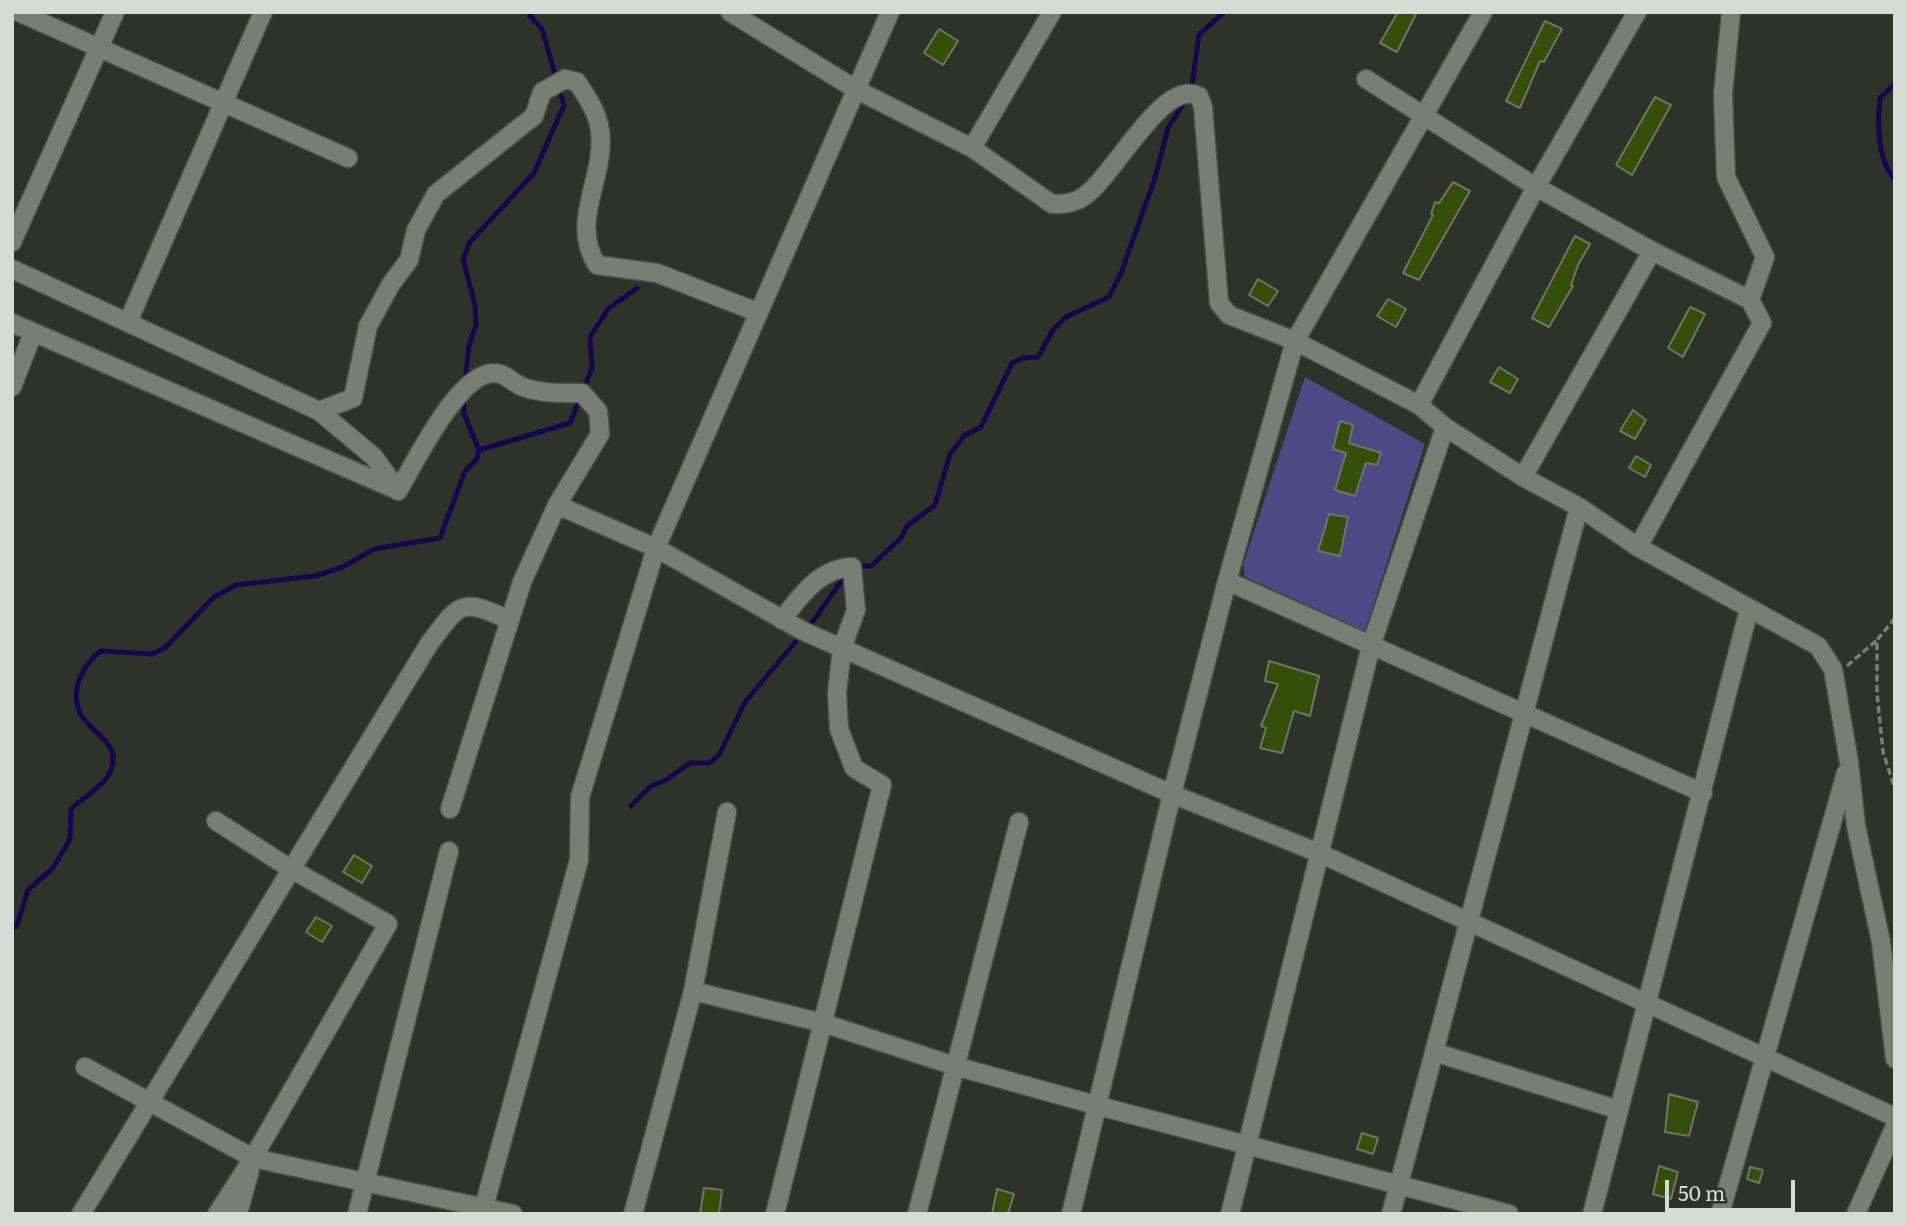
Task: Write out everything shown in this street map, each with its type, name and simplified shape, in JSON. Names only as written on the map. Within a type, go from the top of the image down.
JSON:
[{"type":"street","points":[[18,12],[348,158]]},
{"type":"street","points":[[12,242],[115,12]]},
{"type":"street","points":[[128,322],[263,12]]},
{"type":"street","points":[[483,1210],[579,860],[580,797],[656,548],[890,12]]},
{"type":"street","points":[[972,148],[1052,12]]},
{"type":"street","points":[[1071,1214],[1172,794],[1227,581],[1296,341],[1483,12]]},
{"type":"street","points":[[1419,405],[1536,187],[1637,12]]},
{"type":"street","points":[[1731,12],[1723,94],[1726,177],[1765,257],[1750,300]]},
{"type":"street","points":[[740,16],[857,90],[972,148],[1052,204],[1080,200],[1113,166],[1158,109],[1175,96],[1191,92],[1199,96],[1203,107],[1219,303],[1229,314],[1296,341],[1419,405],[1445,427],[1522,477],[1579,507],[1638,547],[1818,646],[1833,669],[1849,762],[1856,827],[1881,942],[1895,1059]]},
{"type":"street","points":[[319,411],[353,398],[369,326],[391,284],[409,260],[416,230],[436,194],[534,116],[542,92],[565,79],[577,82],[592,105],[600,130],[601,158],[586,216],[585,238],[597,265],[657,273],[757,312]]},
{"type":"street","points":[[1366,79],[1421,117],[1536,187],[1652,251],[1750,300],[1762,323],[1638,547]]},
{"type":"street","points":[[1522,477],[1652,251]]},
{"type":"street","points":[[12,270],[319,411],[374,457],[398,491]]},
{"type":"street","points":[[12,323],[224,412],[398,491]]},
{"type":"street","points":[[12,387],[33,332]]},
{"type":"street","points":[[398,491],[464,387],[481,374],[499,373],[541,393],[582,393],[598,411],[600,434],[557,505],[522,582],[450,809]]},
{"type":"street","points":[[1230,1214],[1371,646],[1445,427]]},
{"type":"street","points":[[557,505],[656,548],[782,620],[842,648],[1172,794],[1320,853],[1895,1116]]},
{"type":"street","points":[[1391,1214],[1579,507]]},
{"type":"street","points":[[775,1214],[882,785],[854,768],[839,729],[838,693],[842,648],[856,610],[852,566],[835,567],[802,593],[782,620]]},
{"type":"street","points":[[1227,581],[1703,793]]},
{"type":"street","points":[[81,1214],[391,702],[451,615],[463,606],[478,605],[509,620]]},
{"type":"street","points":[[1592,1214],[1749,609]]},
{"type":"street","points":[[1720,1214],[1849,762]]},
{"type":"street","points":[[633,1214],[693,991],[727,813]]},
{"type":"street","points":[[216,821],[291,869],[388,924],[253,1158],[216,1214]]},
{"type":"street","points":[[917,1214],[1019,822]]},
{"type":"street","points":[[357,1214],[449,851]]},
{"type":"street","points":[[693,991],[822,1023],[955,1066],[1099,1106],[1509,1214]]},
{"type":"street","points":[[1434,1052],[1619,1110]]},
{"type":"street","points":[[85,1067],[148,1104],[253,1158],[365,1181],[483,1210],[513,1214]]},
{"type":"street","points":[[1856,1214],[1893,1135]]},
{"type":"street","points":[[239,1214],[253,1158]]},
{"type":"path","points":[[1833,669],[1851,665],[1895,618]]},
{"type":"path","points":[[1877,640],[1877,693],[1883,752],[1895,789]]},
{"type":"shaded area","points":[[1305,377],[1425,444],[1365,631],[1245,577],[1243,565]]},
{"type":"building","points":[[1398,12],[1417,12],[1397,52],[1380,43]]},
{"type":"building","points":[[1545,21],[1562,29],[1544,62],[1540,61],[1520,108],[1506,101]]},
{"type":"building","points":[[939,29],[958,41],[943,65],[924,53]]},
{"type":"building","points":[[1655,97],[1671,105],[1632,175],[1616,165]]},
{"type":"building","points":[[1453,182],[1470,191],[1419,280],[1403,273],[1433,215],[1431,214],[1435,202],[1439,203]]},
{"type":"building","points":[[1575,236],[1590,244],[1578,265],[1571,285],[1573,286],[1549,327],[1532,318]]},
{"type":"building","points":[[1258,279],[1278,291],[1268,306],[1249,295]]},
{"type":"building","points":[[1388,299],[1406,309],[1396,327],[1377,316]]},
{"type":"building","points":[[1690,307],[1705,314],[1683,357],[1668,348]]},
{"type":"building","points":[[1499,367],[1518,379],[1510,393],[1490,382]]},
{"type":"building","points":[[1633,410],[1646,420],[1635,439],[1620,431]]},
{"type":"building","points":[[1340,421],[1353,425],[1349,443],[1381,453],[1377,465],[1366,463],[1355,496],[1335,490],[1346,453],[1333,449]]},
{"type":"building","points":[[1636,456],[1651,465],[1645,477],[1629,468]]},
{"type":"building","points":[[1329,514],[1348,517],[1340,556],[1318,551]]},
{"type":"building","points":[[1269,661],[1319,676],[1310,716],[1294,711],[1282,753],[1260,748],[1266,728],[1261,726],[1278,684],[1265,681]]},
{"type":"building","points":[[354,855],[372,866],[362,883],[343,872]]},
{"type":"building","points":[[316,917],[332,926],[322,942],[306,932]]},
{"type":"building","points":[[1669,1094],[1698,1102],[1689,1136],[1665,1132]]},
{"type":"building","points":[[1362,1133],[1378,1138],[1373,1154],[1357,1149]]},
{"type":"building","points":[[1659,1166],[1678,1172],[1671,1199],[1653,1194]]},
{"type":"building","points":[[1750,1167],[1763,1170],[1759,1183],[1747,1179]]},
{"type":"building","points":[[704,1188],[722,1190],[719,1214],[700,1214]]},
{"type":"building","points":[[997,1189],[1014,1194],[1008,1214],[992,1214]]},
{"type":"waterway","points":[[465,382],[469,346],[476,325],[475,305],[463,259],[470,242],[534,173],[564,105],[542,29],[530,16],[532,12]]},
{"type":"waterway","points":[[1191,92],[1199,35],[1224,12]]},
{"type":"waterway","points":[[1895,84],[1880,98],[1879,119],[1882,152],[1895,180]]},
{"type":"waterway","points":[[855,566],[871,566],[901,538],[907,526],[935,505],[950,454],[964,436],[981,427],[1012,363],[1023,358],[1038,357],[1053,330],[1066,317],[1109,297],[1121,273],[1155,178],[1168,128],[1186,100]]},
{"type":"waterway","points":[[479,450],[570,423],[592,368],[590,337],[608,309],[637,288]]},
{"type":"waterway","points":[[12,929],[17,925],[28,890],[53,868],[70,839],[71,809],[105,780],[113,765],[110,748],[85,720],[77,704],[77,686],[89,663],[101,651],[152,654],[165,648],[214,597],[236,585],[315,576],[343,567],[374,549],[440,538],[465,471],[477,459],[479,450],[464,414],[464,398]]},
{"type":"waterway","points":[[631,806],[651,786],[666,780],[690,763],[709,763],[719,755],[745,702],[813,621],[848,572]]}]
